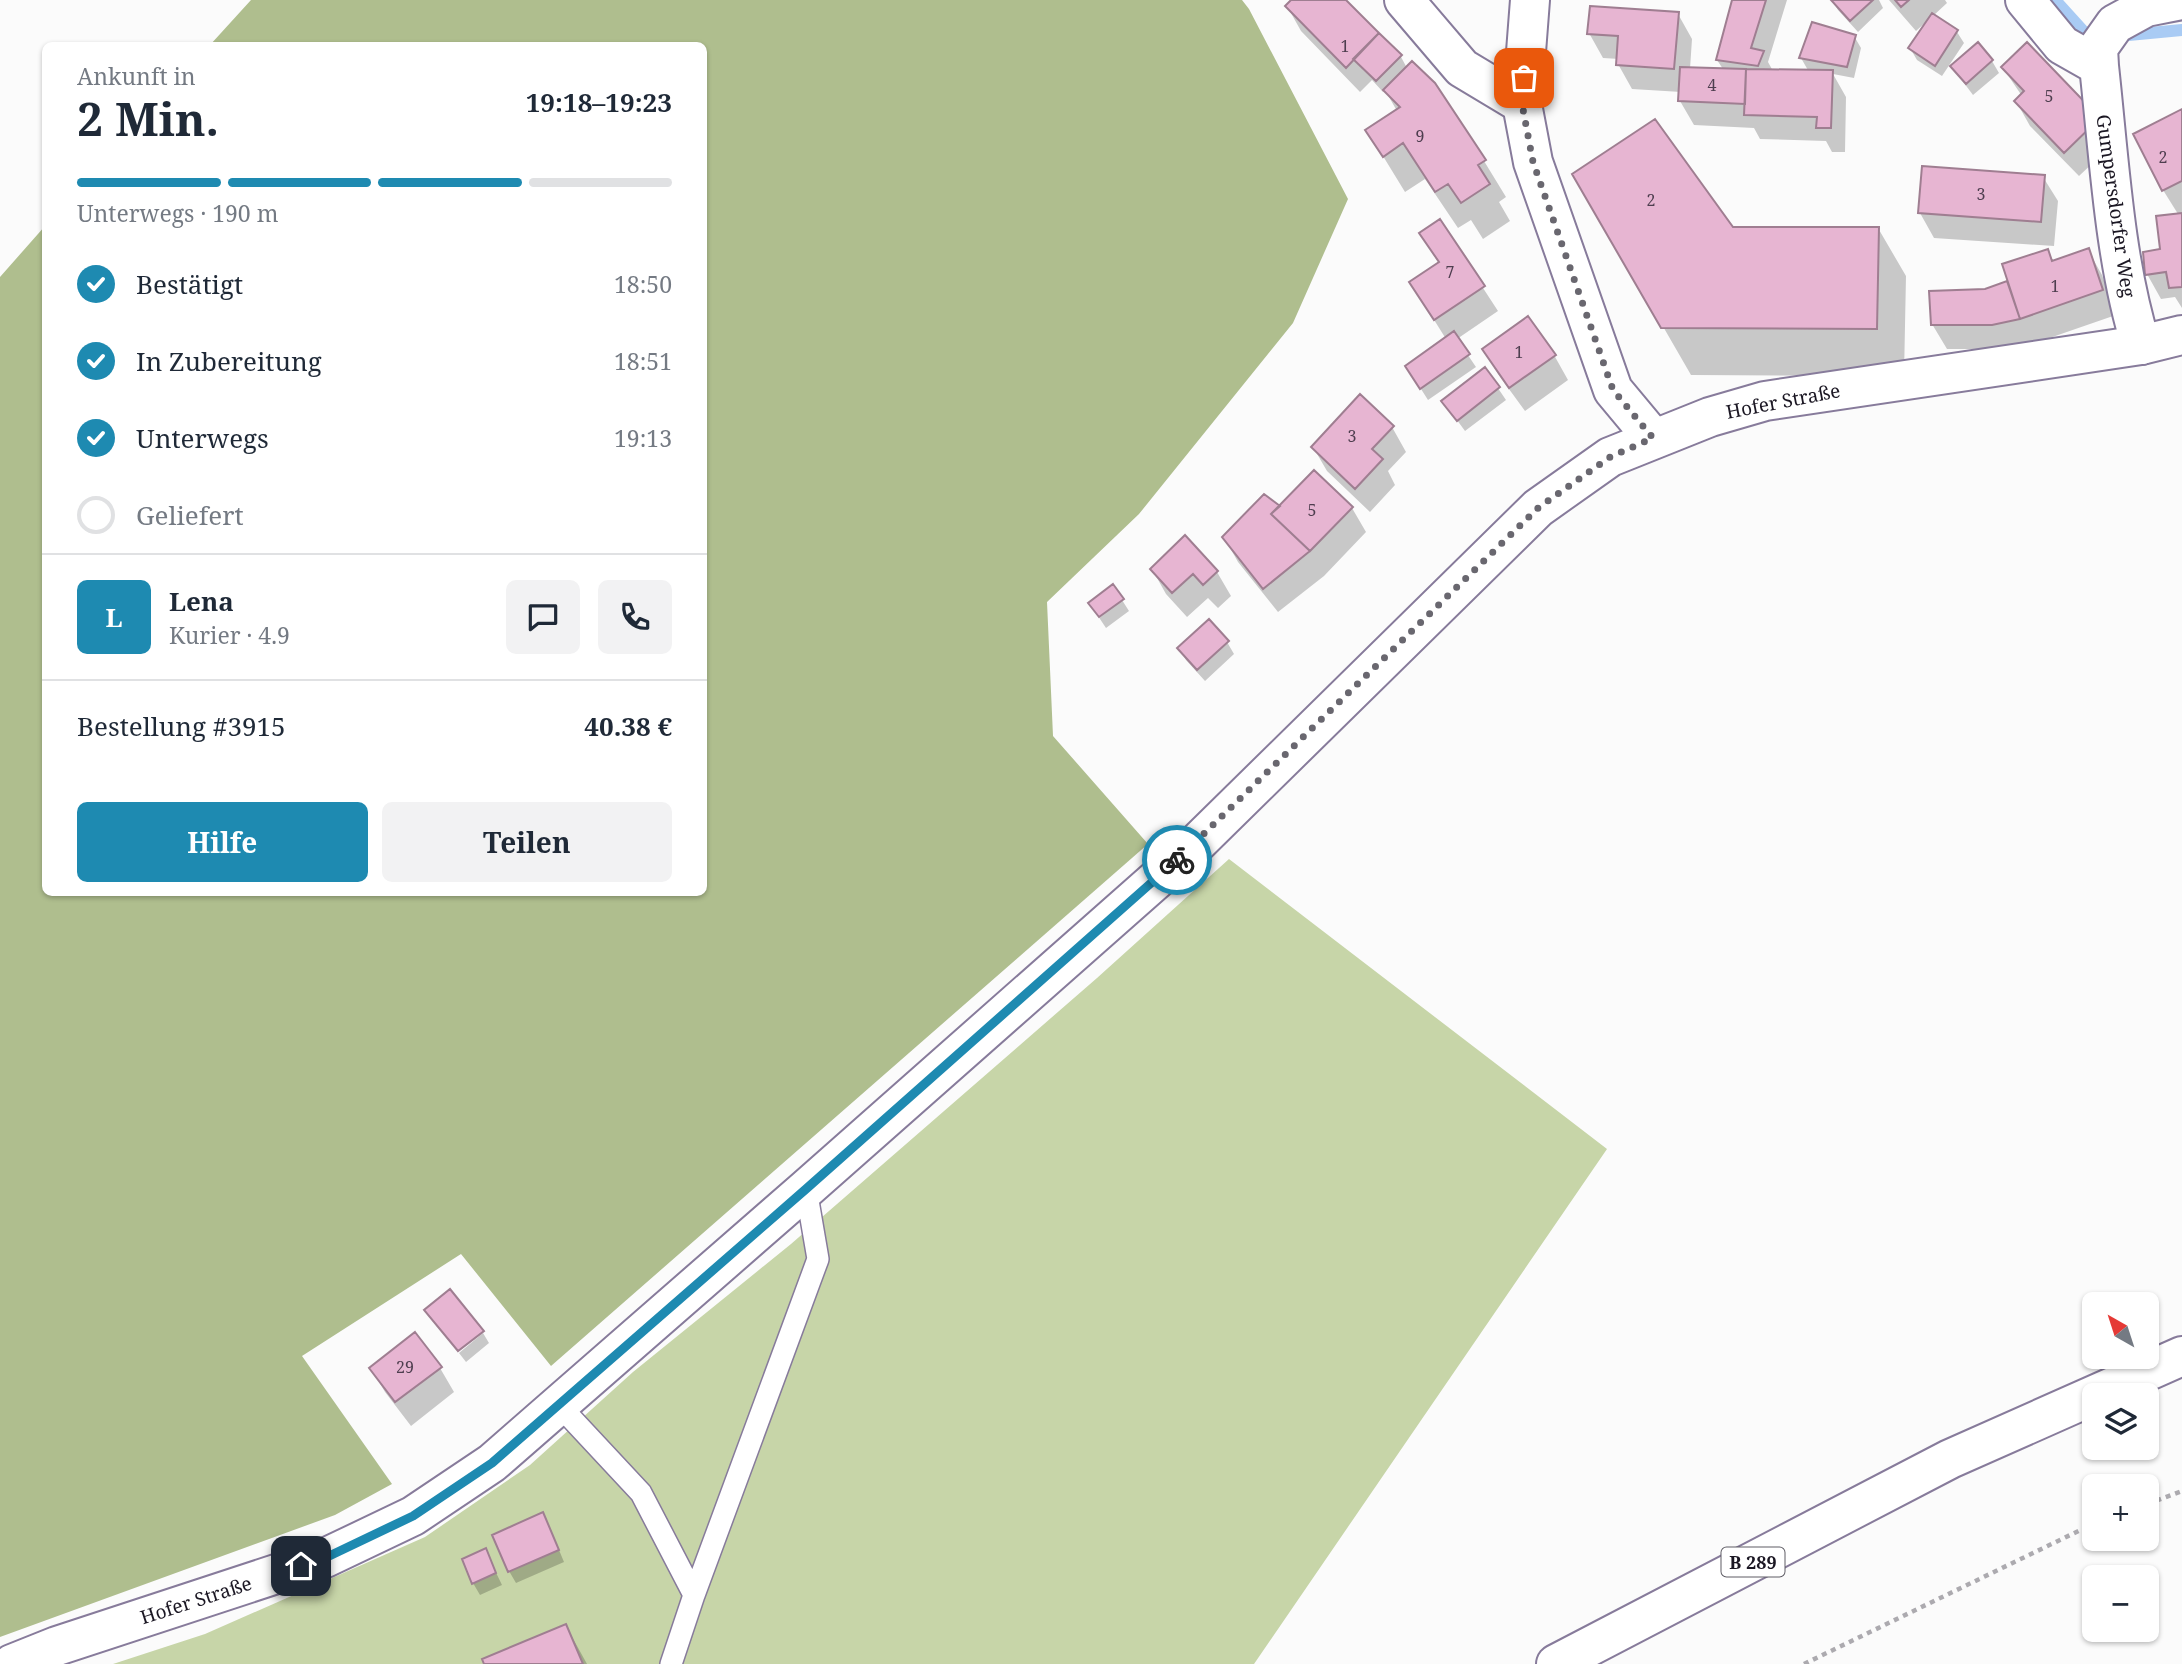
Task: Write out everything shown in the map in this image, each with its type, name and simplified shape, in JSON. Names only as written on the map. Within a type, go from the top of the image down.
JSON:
[{"type":"main road","points":[[1404,0],[1462,68],[1522,104]]},
{"type":"main road","points":[[1530,0],[1522,104],[1533,162],[1613,390],[1653,438]]},
{"type":"main road","points":[[2025,0],[2062,45],[2104,46],[2146,6],[2182,0]]},
{"type":"main road","name":"Gumpersdorfer Weg","points":[[2104,46],[2123,262],[2131,312],[2141,345]]},
{"type":"main road","name":"Hofer Straße","points":[[12,1664],[57,1646],[325,1558],[413,1516],[492,1463],[1192,848],[1538,508],[1610,457],[1710,416],[1765,401],[2141,345],[2182,335]]},
{"type":"main road","name":"B 289","points":[[1556,1664],[1950,1459],[2182,1356]]},
{"type":"lane","points":[[671,1664],[818,1259],[806,1189]]},
{"type":"lane","points":[[558,1405],[641,1493],[694,1595]]},
{"type":"path","points":[[2159,1500],[2182,1491]]},
{"type":"path","points":[[1804,1664],[2082,1528]]},
{"type":"green space","points":[[251,0],[1242,0],[1348,199],[1293,323],[1139,514],[1047,602],[1053,736],[1148,844],[551,1366],[461,1254],[302,1356],[392,1484],[335,1515],[0,1637],[0,277],[42,229],[42,896],[707,896],[707,42],[213,42]]},
{"type":"green space","points":[[1229,859],[1607,1149],[1254,1664],[113,1664],[205,1634],[425,1537],[530,1465],[633,1372],[791,1244],[1097,978]]},
{"type":"building","points":[[1291,0],[1346,0],[1379,33],[1346,68],[1285,6]]},
{"type":"building","points":[[1732,0],[1766,0],[1751,48],[1764,51],[1758,66],[1716,60]]},
{"type":"building","points":[[1831,0],[1873,0],[1850,21]]},
{"type":"building","points":[[1895,0],[1909,0],[1901,7]]},
{"type":"building","points":[[1590,6],[1679,12],[1674,69],[1616,65],[1618,36],[1587,34]]},
{"type":"building","points":[[1932,13],[1958,30],[1935,66],[1908,48]]},
{"type":"building","points":[[1812,22],[1856,35],[1847,67],[1799,58]]},
{"type":"building","points":[[1379,33],[1402,55],[1376,81],[1353,59]]},
{"type":"building","points":[[1978,42],[1993,60],[1966,84],[1950,66]]},
{"type":"building","points":[[2027,42],[2100,118],[2064,153],[2014,101],[2024,91],[2001,67]]},
{"type":"building","points":[[1412,61],[1435,83],[1486,160],[1478,165],[1490,184],[1461,203],[1448,184],[1435,192],[1403,143],[1383,157],[1365,130],[1400,107],[1383,90]]},
{"type":"building","points":[[1680,67],[1746,69],[1745,104],[1678,101]]},
{"type":"building","points":[[1746,69],[1833,70],[1831,128],[1816,128],[1817,117],[1744,115]]},
{"type":"building","points":[[2182,109],[2182,181],[2162,191],[2133,134]]},
{"type":"building","points":[[1655,119],[1733,227],[1879,227],[1877,329],[1661,328],[1572,174]]},
{"type":"building","points":[[1922,166],[2045,175],[2041,222],[1918,213]]},
{"type":"building","points":[[2182,213],[2182,287],[2169,288],[2166,272],[2145,275],[2143,252],[2160,249],[2156,216]]},
{"type":"building","points":[[1440,219],[1485,286],[1434,320],[1409,282],[1439,262],[1419,233]]},
{"type":"building","points":[[2089,248],[2103,290],[2020,319],[2002,264],[2048,249],[2052,261]]},
{"type":"building","points":[[2007,281],[2020,319],[1992,325],[1931,325],[1929,291],[1985,289]]},
{"type":"building","points":[[1528,316],[1556,355],[1509,388],[1482,349]]},
{"type":"building","points":[[1454,331],[1470,354],[1420,389],[1405,366]]},
{"type":"building","points":[[1485,367],[1500,387],[1457,421],[1441,401]]},
{"type":"building","points":[[1360,394],[1394,426],[1372,449],[1383,459],[1355,489],[1311,447]]},
{"type":"building","points":[[1314,470],[1353,507],[1310,551],[1271,514]]},
{"type":"building","points":[[1264,494],[1280,506],[1271,514],[1310,551],[1263,589],[1222,537]]},
{"type":"building","points":[[1185,535],[1218,571],[1203,585],[1193,574],[1172,593],[1150,569]]},
{"type":"building","points":[[1113,584],[1124,599],[1099,617],[1088,603]]},
{"type":"building","points":[[1209,619],[1229,641],[1197,670],[1177,648]]},
{"type":"building","points":[[450,1289],[484,1331],[458,1351],[424,1310]]},
{"type":"building","points":[[415,1332],[442,1367],[395,1402],[369,1368]]},
{"type":"building","points":[[543,1512],[559,1550],[508,1572],[492,1535]]},
{"type":"building","points":[[486,1548],[496,1573],[472,1584],[462,1559]]},
{"type":"building","points":[[566,1624],[583,1664],[484,1664],[482,1659]]},
{"type":"waterway","points":[[2055,0],[2084,32],[2100,34]]},
{"type":"waterway","points":[[2118,36],[2182,30]]},
{"type":"way so far","points":[[1177,860],[1538,508],[1610,457],[1653,438],[1613,390],[1533,162],[1522,104],[1524,78]]},
{"type":"route","points":[[301,1566],[325,1558],[413,1516],[492,1463],[1177,860]]}]
